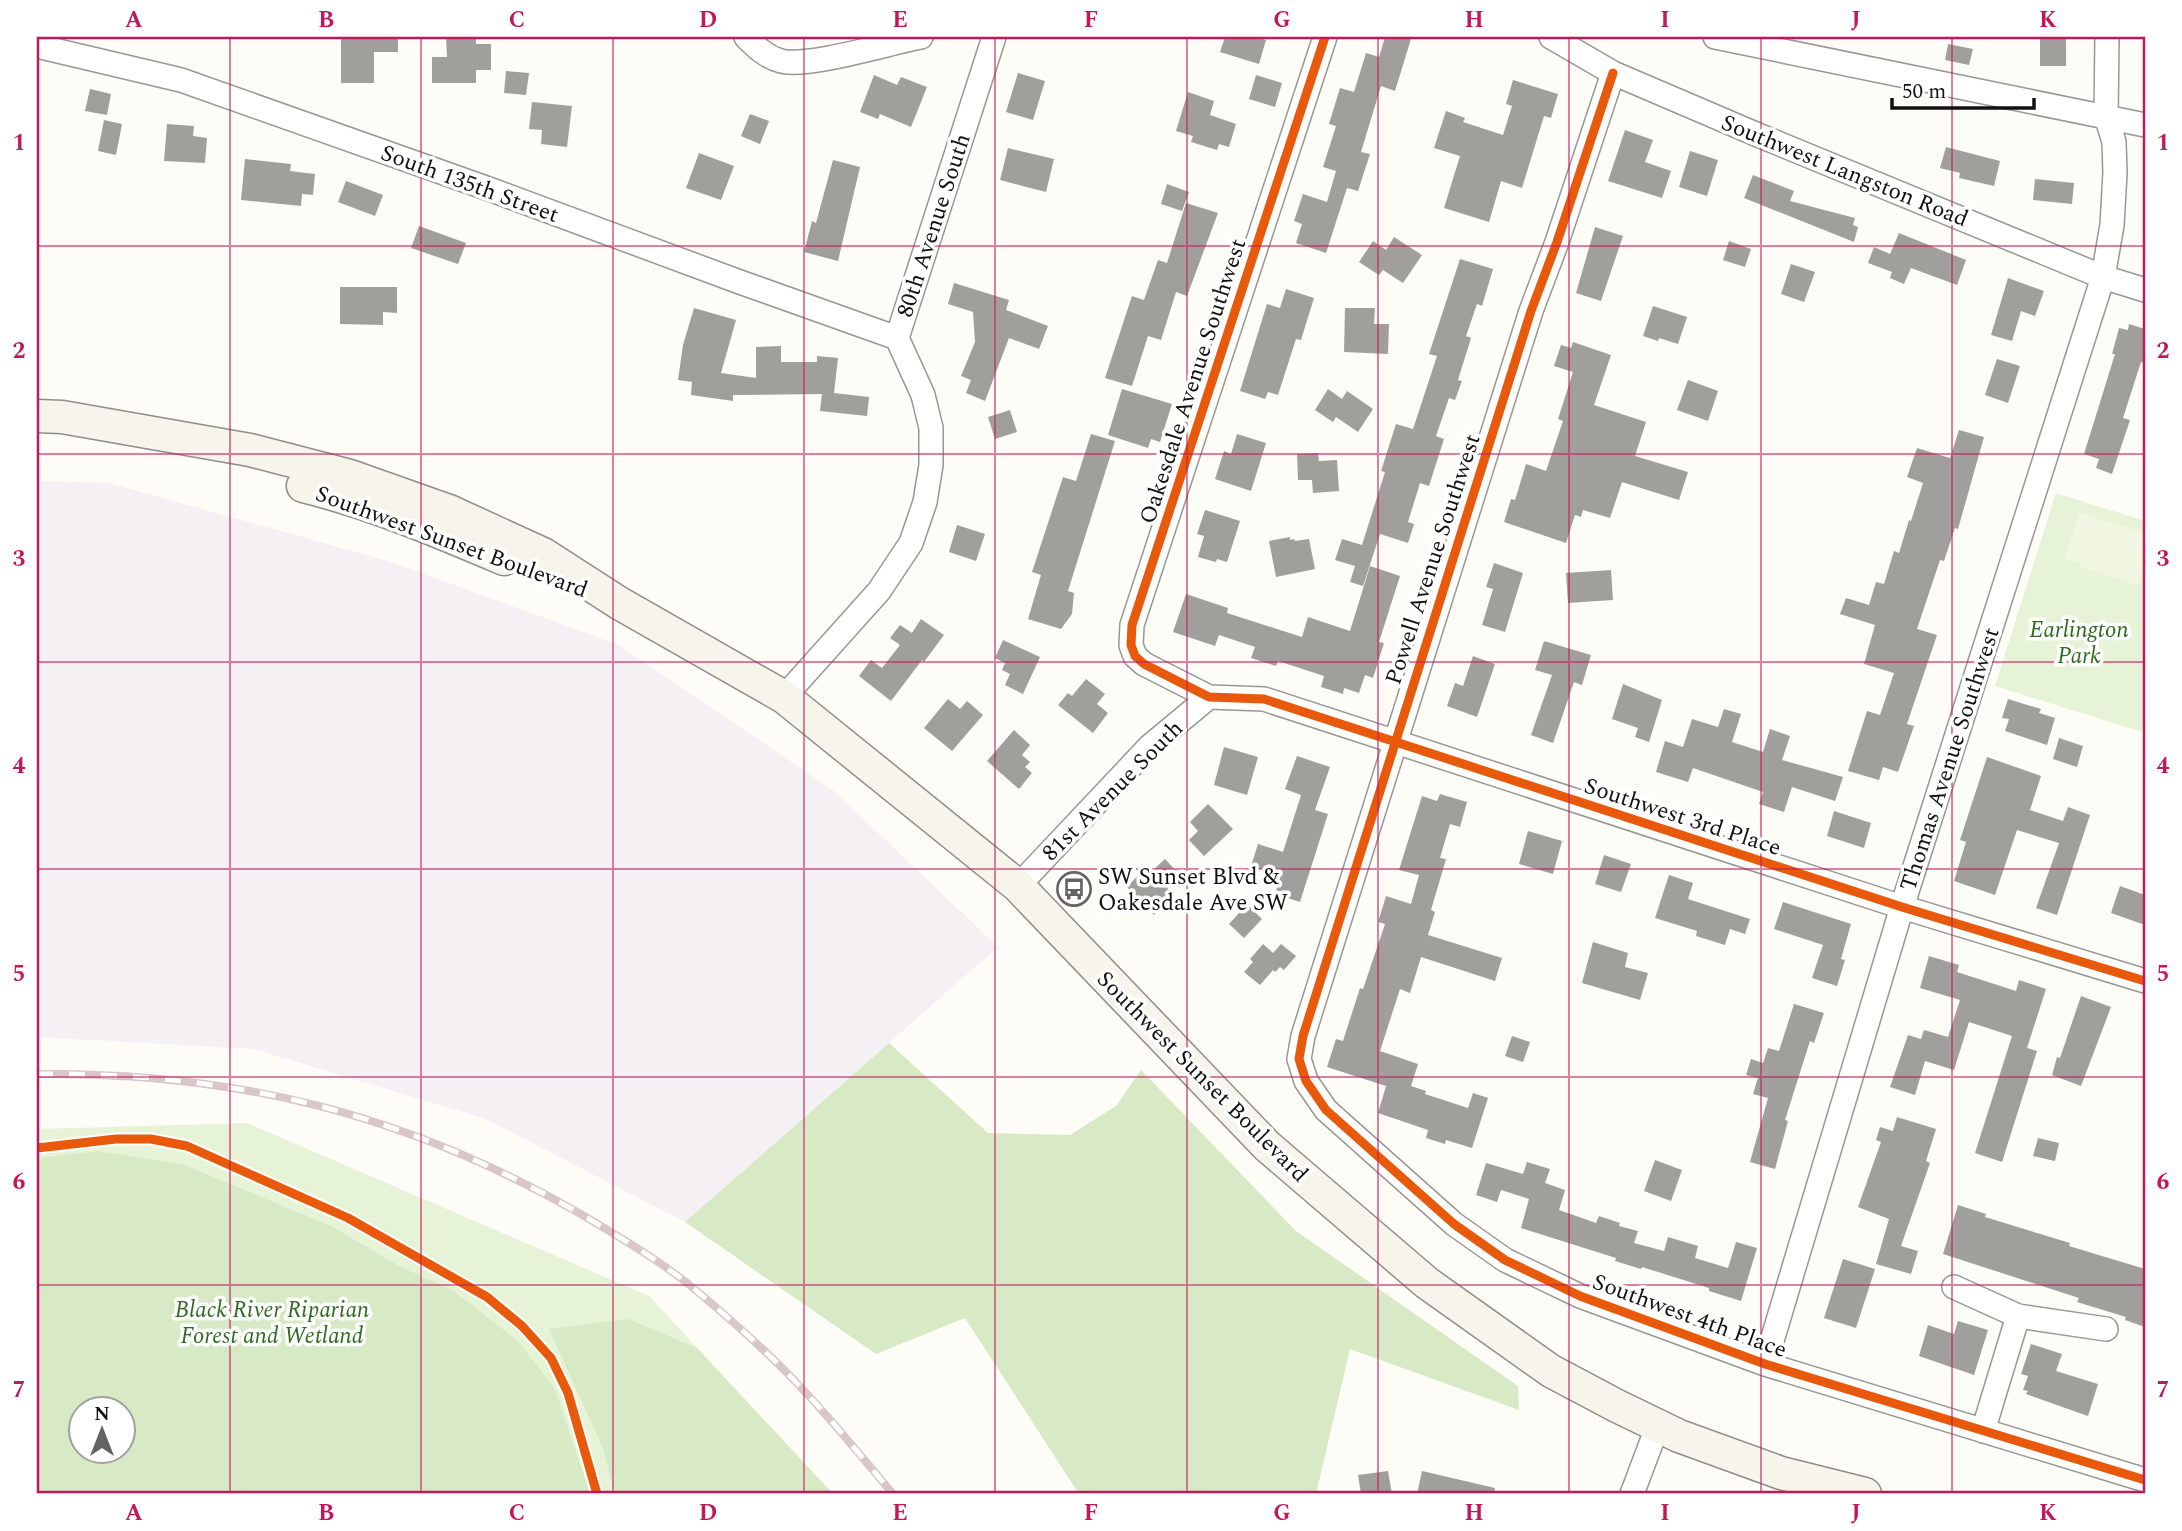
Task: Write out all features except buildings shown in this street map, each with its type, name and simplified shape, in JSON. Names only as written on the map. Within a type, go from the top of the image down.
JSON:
[{"type":"main road","name":"Southwest Sunset Boulevard","points":[[37,416],[62,417],[225,445],[351,476],[449,511],[543,554],[619,603],[784,697],[1018,887],[1267,1146],[1427,1283],[1551,1371],[1679,1436],[1781,1473],[1866,1494]]},
{"type":"main road","name":"Southwest Sunset Boulevard","points":[[37,437],[61,438],[194,458],[332,493],[619,603]]},
{"type":"street","points":[[746,37],[762,52],[772,57],[804,63],[921,37]]},
{"type":"street","name":"80th Avenue South","points":[[784,697],[878,591],[911,543],[925,502],[931,465],[931,428],[923,396],[897,338],[994,37]]},
{"type":"street","name":"Oakesdale Avenue Southwest","points":[[1209,697],[1144,664],[1135,656],[1131,645],[1132,625],[1325,37]]},
{"type":"street","name":"Southwest Langston Road","points":[[1551,37],[1613,73],[1758,135],[2103,277],[2145,290]]},
{"type":"street","points":[[1715,37],[2145,125]]},
{"type":"street","name":"Thomas Avenue Southwest","points":[[1765,1364],[1902,907],[2103,277],[2112,225],[2115,173],[2114,142],[2106,116],[2107,37]]},
{"type":"street","name":"South 135th Street","points":[[37,46],[181,80],[897,338]]},
{"type":"street","name":"Powell Avenue Southwest","points":[[1299,1059],[1303,1036],[1394,742],[1531,311],[1557,242],[1613,73]]},
{"type":"street","name":"Southwest 3rd Place","points":[[1209,697],[1264,699],[1902,907],[2145,981]]},
{"type":"street","name":"81st Avenue South","points":[[1018,887],[1150,746],[1209,697]]},
{"type":"street","name":"Southwest 4th Place","points":[[1299,1059],[1306,1081],[1326,1110],[1454,1224],[1505,1260],[1580,1296],[1765,1364],[2145,1479]]},
{"type":"street","points":[[1954,1287],[2018,1316],[2106,1329]]},
{"type":"street","points":[[1983,1431],[2018,1316]]},
{"type":"street","points":[[1632,1494],[1658,1425]]},
{"type":"shaded area","points":[[37,481],[109,483],[388,561],[619,645],[834,791],[998,947],[685,1222],[486,1119],[254,1049],[37,1037]]},
{"type":"green space","name":"Earlington Park","points":[[2056,493],[2145,521],[2145,733],[1995,686]]},
{"type":"green space","points":[[2079,513],[2145,533],[2145,563],[2138,585],[2080,567],[2080,563],[2065,558]]},
{"type":"green space","points":[[889,1043],[988,1133],[1070,1135],[1116,1106],[1141,1070],[1296,1231],[1518,1386],[1519,1410],[1350,1349],[1316,1494],[1079,1494],[965,1318],[876,1354],[685,1222]]},
{"type":"green space","name":"Black River Riparian Forest and Wetland","points":[[247,1123],[649,1296],[833,1494],[37,1494],[37,1129]]},
{"type":"green space","name":"Black River Riparian Forest and Wetland","points":[[98,1151],[185,1165],[333,1227],[401,1267],[452,1290],[518,1341],[555,1389],[590,1494],[37,1494],[37,1158]]},
{"type":"green space","points":[[628,1319],[697,1348],[833,1494],[615,1494],[602,1446],[549,1329]]},
{"type":"railway","points":[[37,1074],[110,1075],[181,1081],[250,1091],[318,1106],[384,1125],[449,1149],[514,1179],[625,1241],[698,1292],[792,1378],[893,1494]]},
{"type":"cycle path","points":[[1325,37],[1132,625],[1131,645],[1135,656],[1144,664],[1209,697],[1264,699],[1902,907],[2145,981]]},
{"type":"cycle path","points":[[1613,73],[1557,242],[1531,311],[1303,1036],[1299,1059],[1306,1081],[1326,1110],[1454,1224],[1505,1260],[1580,1296],[1765,1364],[2145,1480]]},
{"type":"cycle path","points":[[37,1148],[116,1139],[151,1139],[187,1146],[348,1218],[487,1297],[522,1326],[551,1358],[568,1393],[597,1494]]},
{"type":"place","name":"SW Sunset Blvd & Oakesdale Ave SW","points":[[1074,889]]}]
